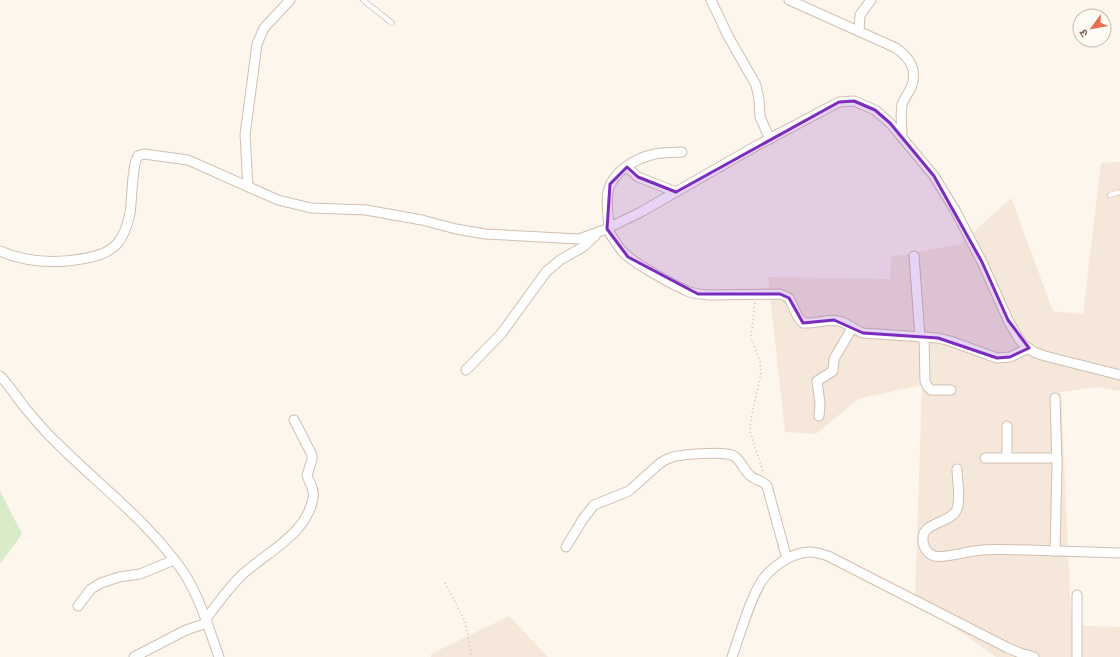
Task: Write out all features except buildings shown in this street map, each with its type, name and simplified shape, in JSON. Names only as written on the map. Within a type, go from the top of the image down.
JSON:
[{"type":"street","points":[[248,187],[245,135],[257,44],[264,28],[290,0]]},
{"type":"street","points":[[711,0],[728,36],[756,85],[759,99],[760,117],[770,139]]},
{"type":"street","points":[[788,0],[859,31],[904,53],[912,65],[914,72],[913,80],[902,104],[902,136]]},
{"type":"street","points":[[859,31],[860,15],[871,0]]},
{"type":"street","points":[[0,251],[28,260],[68,262],[101,254],[110,250],[118,243],[124,233],[130,208],[134,164],[138,156],[144,154],[188,160],[278,200],[311,208],[366,210],[422,220],[456,229],[485,234],[579,239],[605,230],[641,212],[770,139],[839,102],[846,100],[854,101],[875,110],[902,136],[934,176],[951,203],[982,262],[1008,320],[1019,339],[1029,348],[1045,356],[1120,375]]},
{"type":"street","points":[[682,152],[654,154],[640,159],[616,176],[610,184],[608,192],[605,230],[628,257],[688,291],[708,295],[780,294],[786,296],[792,301],[798,317],[803,323],[834,320],[845,322],[852,328],[863,333],[922,337],[950,341],[997,358],[1010,357],[1029,348]]},
{"type":"street","points":[[627,167],[638,177],[676,192]]},
{"type":"street","points":[[466,370],[501,334],[546,272],[560,260],[583,247],[605,230]]},
{"type":"street","points":[[914,256],[927,386],[931,390],[951,390]]},
{"type":"street","points":[[819,416],[820,404],[817,382],[833,371],[834,359],[852,328]]},
{"type":"street","points":[[2,378],[26,409],[56,442],[122,504],[174,560],[184,574],[206,621],[219,657]]},
{"type":"street","points":[[1055,398],[1055,551]]},
{"type":"street","points":[[134,657],[206,621],[230,587],[242,575],[292,535],[307,516],[314,498],[307,475],[312,460],[312,455],[294,420]]},
{"type":"street","points":[[1007,426],[1008,458]]},
{"type":"street","points":[[566,546],[594,505],[629,491],[659,464],[670,458],[696,454],[733,455],[751,477],[766,484],[769,490],[787,559]]},
{"type":"street","points":[[985,458],[1056,458]]},
{"type":"street","points":[[957,469],[958,501],[956,509],[954,514],[926,529],[922,538],[927,552],[935,556],[983,550],[1120,554]]},
{"type":"street","points":[[733,657],[746,616],[763,580],[771,570],[787,559],[808,552],[828,556],[1007,652],[1020,653],[1034,657]]},
{"type":"street","points":[[78,606],[91,589],[101,583],[119,577],[140,574],[174,560]]},
{"type":"street","points":[[1077,595],[1077,657]]},
{"type":"lane","points":[[363,0],[392,23]]},
{"type":"lane","points":[[1110,195],[1120,192]]},
{"type":"path","points":[[755,294],[751,337],[760,362],[762,374],[751,418],[750,431],[766,484]]},
{"type":"path","points":[[445,583],[465,621],[472,657]]},
{"type":"highlighted area","points":[[854,101],[875,110],[890,123],[934,176],[982,262],[1008,320],[1029,348],[1010,357],[997,358],[938,338],[863,333],[834,320],[803,323],[789,298],[780,294],[698,294],[628,257],[607,229],[610,184],[627,167],[638,177],[676,192],[839,102]]},
{"type":"shaded area","points":[[1120,162],[1120,391],[1097,387],[1061,392],[1071,615],[1084,626],[1120,627],[1120,657],[996,657],[915,600],[922,385],[858,399],[816,434],[785,432],[768,277],[890,279],[891,257],[960,244],[1011,198],[1053,311],[1083,314],[1101,163]]},
{"type":"shaded area","points":[[509,616],[548,657],[431,657],[431,654]]},
{"type":"green space","points":[[0,491],[22,534],[0,564]]}]
